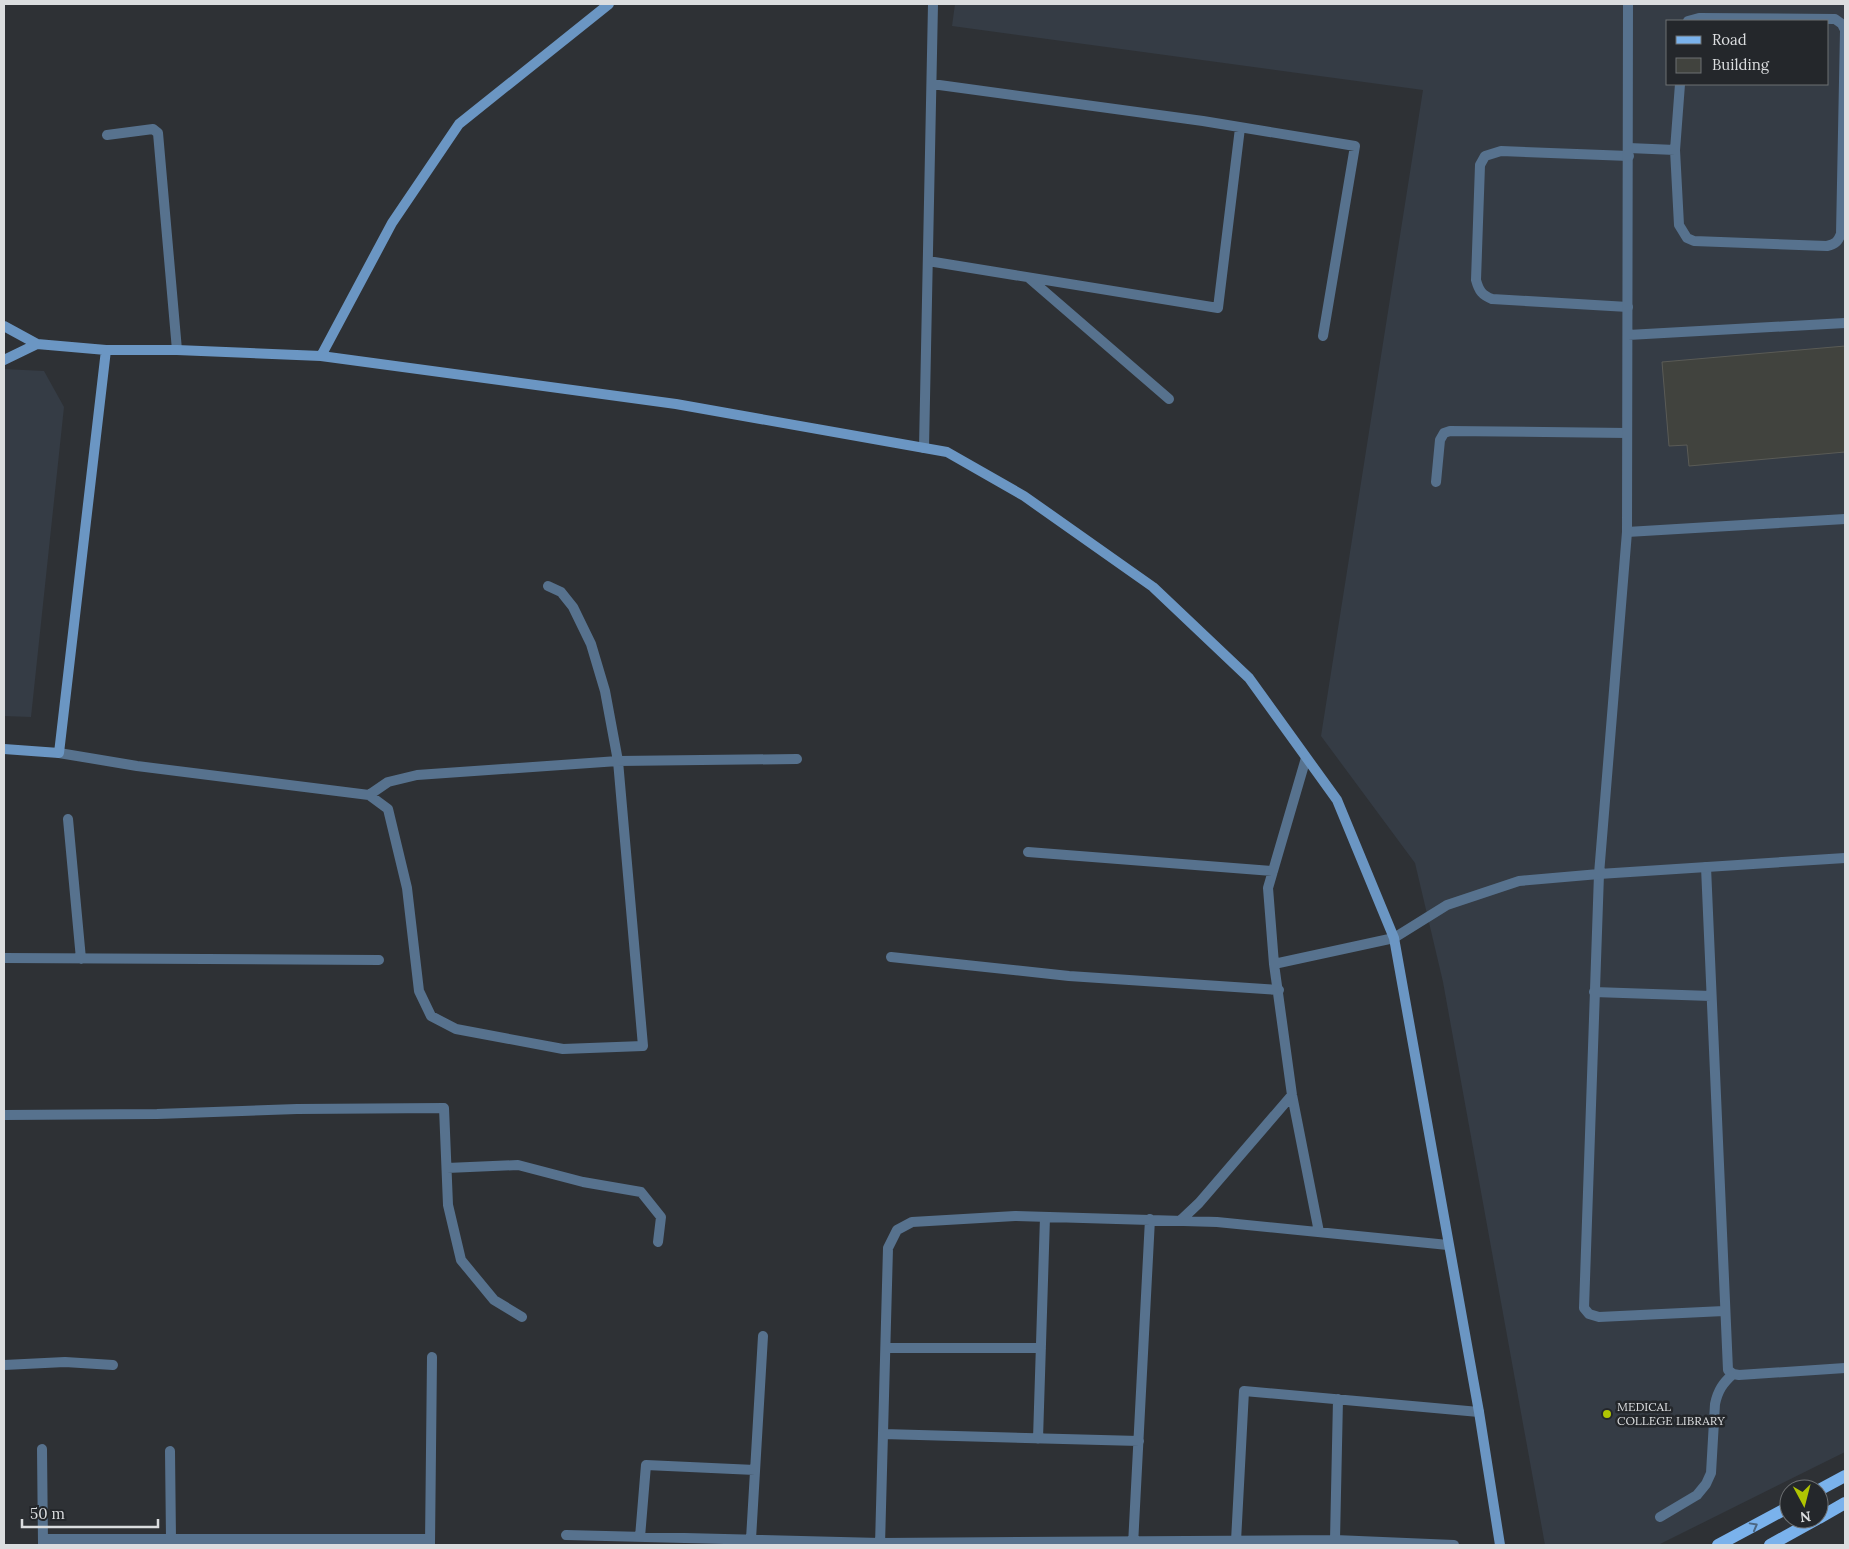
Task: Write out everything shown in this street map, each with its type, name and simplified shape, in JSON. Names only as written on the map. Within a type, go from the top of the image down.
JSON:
[{"type":"main road","points":[[1829,1485],[1845,1476]]},
{"type":"main road","points":[[1829,1512],[1845,1503]]},
{"type":"main road","points":[[1718,1545],[1779,1512]]},
{"type":"main road","points":[[1770,1545],[1800,1529]]},
{"type":"street","points":[[322,356],[392,223],[459,124],[609,4]]},
{"type":"street","points":[[924,448],[933,4]]},
{"type":"street","points":[[1628,4],[1627,532],[1599,874],[1584,1308],[1589,1314],[1599,1317],[1724,1311]]},
{"type":"street","points":[[1680,85],[1675,150],[1680,225],[1687,238],[1694,241],[1834,245],[1841,234],[1845,40],[1845,30],[1842,24],[1835,19],[1699,18],[1692,20]]},
{"type":"street","points":[[932,84],[1355,146],[1323,336]]},
{"type":"street","points":[[928,261],[1218,308],[1240,128]]},
{"type":"street","points":[[107,135],[153,129],[158,133],[177,350]]},
{"type":"street","points":[[1628,307],[1492,299],[1483,295],[1479,290],[1476,280],[1480,165],[1485,156],[1502,151],[1629,152],[1675,150]]},
{"type":"street","points":[[1029,278],[1169,399]]},
{"type":"street","points":[[1628,335],[1845,324]]},
{"type":"street","points":[[4,326],[37,344],[106,350],[177,350],[322,356],[676,404],[947,452],[1024,496],[1153,587],[1249,678],[1337,800],[1394,938],[1479,1412],[1500,1545]]},
{"type":"street","points":[[4,360],[37,344]]},
{"type":"street","points":[[59,753],[106,350]]},
{"type":"street","points":[[1436,482],[1440,440],[1444,434],[1450,431],[1627,433]]},
{"type":"street","points":[[1627,532],[1845,519]]},
{"type":"street","points":[[4,750],[59,753],[147,768],[369,795],[388,809],[408,888],[419,991],[431,1016],[456,1028],[562,1049],[643,1046],[618,761],[605,691],[591,644],[573,607],[561,592],[548,586]]},
{"type":"street","points":[[1306,758],[1268,888],[1274,964],[1292,1095],[1319,1232]]},
{"type":"street","points":[[369,795],[388,782],[416,775],[618,761],[797,759]]},
{"type":"street","points":[[68,819],[81,959]]},
{"type":"street","points":[[1028,852],[1273,871]]},
{"type":"street","points":[[1274,964],[1394,938],[1448,905],[1519,881],[1845,858]]},
{"type":"street","points":[[1706,867],[1726,1359],[1728,1370],[1733,1374],[1739,1375],[1845,1368]]},
{"type":"street","points":[[891,957],[1069,976],[1278,990]]},
{"type":"street","points":[[4,958],[379,960]]},
{"type":"street","points":[[1594,992],[1711,996]]},
{"type":"street","points":[[1181,1220],[1199,1203],[1292,1095]]},
{"type":"street","points":[[4,1115],[444,1108],[448,1205],[461,1260],[494,1300],[522,1317]]},
{"type":"street","points":[[447,1168],[518,1165],[583,1182],[641,1192],[661,1217],[658,1242]]},
{"type":"street","points":[[880,1544],[888,1248],[897,1230],[912,1222],[1015,1216],[1181,1220],[1448,1245]]},
{"type":"street","points":[[1038,1438],[1045,1217]]},
{"type":"street","points":[[1134,1543],[1150,1219]]},
{"type":"street","points":[[751,1540],[763,1336]]},
{"type":"street","points":[[886,1348],[1041,1348]]},
{"type":"street","points":[[42,1449],[43,1542],[171,1539],[430,1542],[432,1357]]},
{"type":"street","points":[[4,1365],[65,1362],[113,1365]]},
{"type":"street","points":[[1660,1517],[1697,1495],[1706,1484],[1711,1473],[1717,1393],[1733,1374]]},
{"type":"street","points":[[1236,1541],[1244,1391],[1479,1412]]},
{"type":"street","points":[[1335,1540],[1338,1399]]},
{"type":"street","points":[[883,1434],[1139,1441]]},
{"type":"street","points":[[170,1451],[171,1539]]},
{"type":"street","points":[[640,1537],[646,1465],[755,1470]]},
{"type":"street","points":[[566,1535],[880,1544],[1335,1540],[1454,1545]]},
{"type":"shaded area","points":[[955,4],[1845,4],[1845,1452],[1791,1479],[1779,1479],[1779,1485],[1658,1545],[1545,1545],[1443,982],[1415,863],[1321,736],[1423,90],[952,26]]},
{"type":"shaded area","points":[[4,369],[44,371],[64,407],[31,717],[4,716]]},
{"type":"building","points":[[1845,346],[1845,452],[1689,466],[1687,445],[1669,446],[1662,362]]},
{"type":"place","name":"MEDICAL COLLEGE LIBRARY","points":[[1607,1414]]}]
